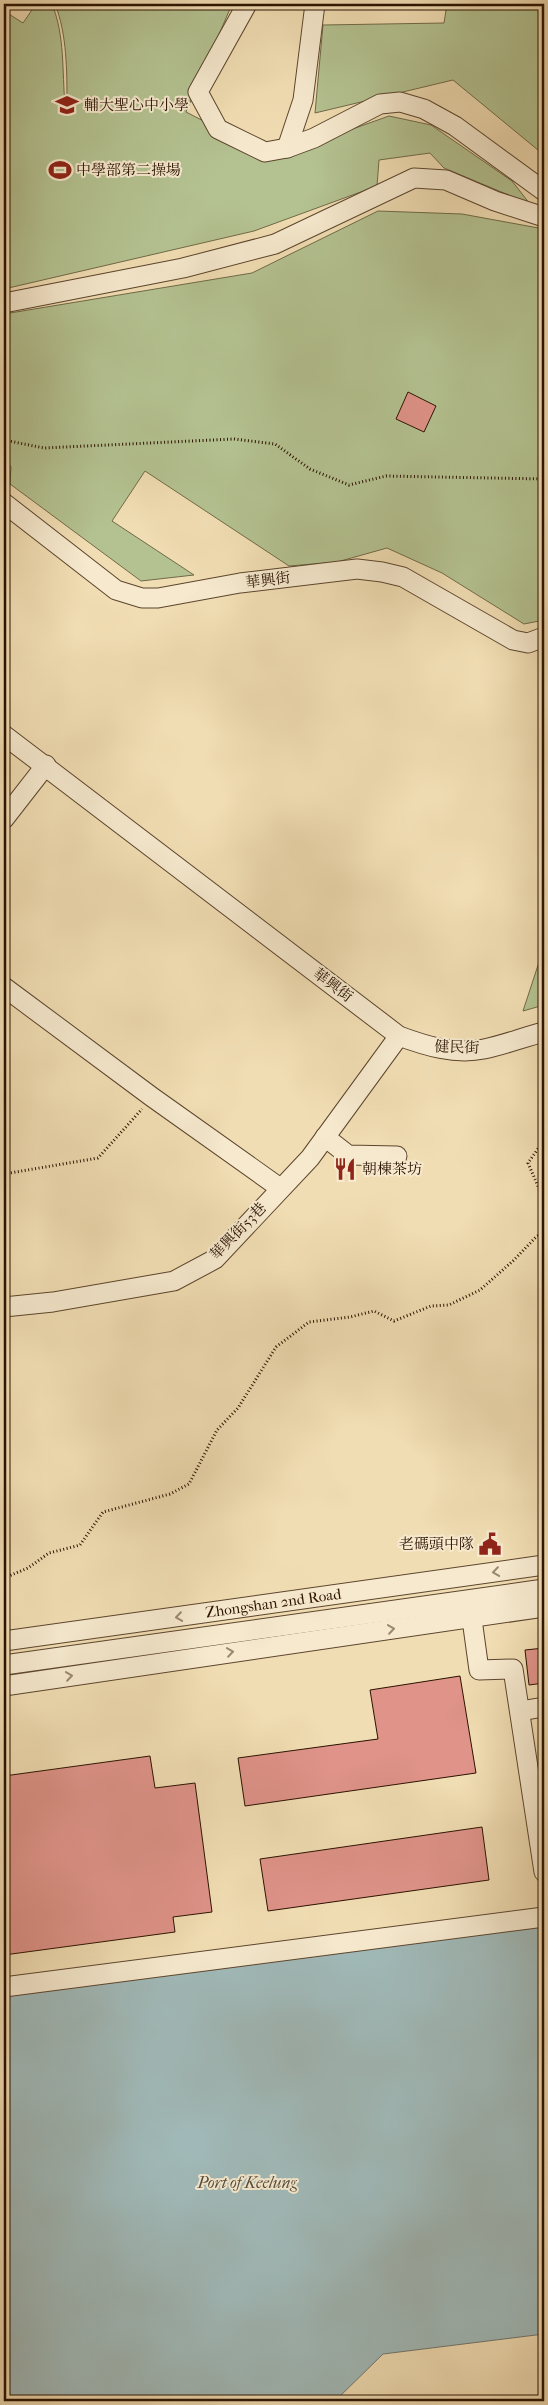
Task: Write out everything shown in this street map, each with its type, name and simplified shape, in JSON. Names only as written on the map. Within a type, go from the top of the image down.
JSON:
[{"type":"street","points":[[246,4],[198,92],[218,129],[265,152],[287,148],[314,138],[380,104],[400,102],[424,109],[455,126],[544,191]]},
{"type":"street","points":[[287,148],[303,100],[316,4]]},
{"type":"street","points":[[4,303],[183,268],[275,244],[414,178],[446,180],[495,201],[544,217]]},
{"type":"street","name":"華興街","points":[[4,503],[116,590],[142,598],[158,598],[240,583],[357,569],[403,577],[513,640],[528,643],[544,636]]},
{"type":"street","name":"華興街","points":[[4,735],[46,765],[400,1036]]},
{"type":"street","points":[[4,819],[46,765]]},
{"type":"street","points":[[4,988],[280,1188]]},
{"type":"street","name":"健民街","points":[[400,1036],[429,1047],[482,1050],[544,1032]]},
{"type":"street","name":"華興街53巷","points":[[4,1307],[53,1302],[174,1280],[215,1259],[310,1158],[400,1036]]},
{"type":"street","points":[[325,1137],[348,1156],[397,1156]]},
{"type":"street","name":"Zhongshan 2nd Road","points":[[4,1641],[544,1565]]},
{"type":"street","points":[[468,1576],[479,1670],[513,1668],[544,1872]]},
{"type":"street","name":"Zhongshan 2nd Road","points":[[4,1665],[471,1609],[544,1589]]},
{"type":"street","points":[[12,1684],[471,1609],[544,1607]]},
{"type":"street","points":[[520,1711],[544,1707]]},
{"type":"street","points":[[4,1986],[544,1916]]},
{"type":"path","points":[[4,440],[44,448],[166,440],[234,439],[275,444],[310,469],[348,485],[386,476],[544,479]]},
{"type":"path","points":[[4,1174],[98,1158],[152,1097]]},
{"type":"path","points":[[544,1140],[528,1164],[544,1200]]},
{"type":"path","points":[[4,1578],[28,1568],[49,1553],[80,1545],[103,1512],[170,1494],[189,1484],[217,1430],[238,1408],[276,1347],[309,1322],[350,1317],[374,1310],[394,1321],[431,1306],[449,1305],[480,1290],[514,1260],[536,1237],[544,1232]]},
{"type":"green space","points":[[36,4],[52,4],[56,16],[61,41],[65,105],[67,103],[66,53],[62,28],[55,4],[232,4],[186,112],[274,157],[389,116],[431,125],[512,181],[530,204],[444,168],[430,153],[379,160],[377,186],[254,231],[4,289],[4,11],[23,23]]},
{"type":"green space","points":[[447,4],[544,4],[544,155],[453,80],[315,113],[323,25],[444,23]]},
{"type":"green space","points":[[378,211],[462,214],[544,229],[544,620],[524,624],[442,573],[387,548],[337,562],[289,566],[145,471],[112,521],[194,575],[141,581],[10,484],[11,467],[4,456],[4,314],[252,273]]},
{"type":"green space","points":[[543,950],[544,1005],[523,1011]]},
{"type":"water","name":"Port of Keelung","points":[[544,1919],[544,2334],[383,2354],[335,2401],[4,2401],[4,1994]]},
{"type":"building","points":[[408,392],[436,406],[424,432],[396,419]]},
{"type":"building","points":[[544,1648],[544,1683],[529,1685],[525,1650]]},
{"type":"building","points":[[460,1676],[476,1773],[245,1806],[238,1758],[378,1739],[370,1690]]},
{"type":"building","points":[[150,1756],[155,1788],[195,1783],[212,1912],[173,1917],[175,1932],[4,1955],[4,1776]]},
{"type":"building","points":[[482,1827],[489,1880],[268,1911],[260,1859]]},
{"type":"place","name":"輔大聖心中小學","points":[[67,105]]},
{"type":"place","name":"中學部第二操場","points":[[60,170]]},
{"type":"place","name":"朝棟茶坊","points":[[345,1169]]},
{"type":"place","name":"老碼頭中隊","points":[[490,1544]]}]
